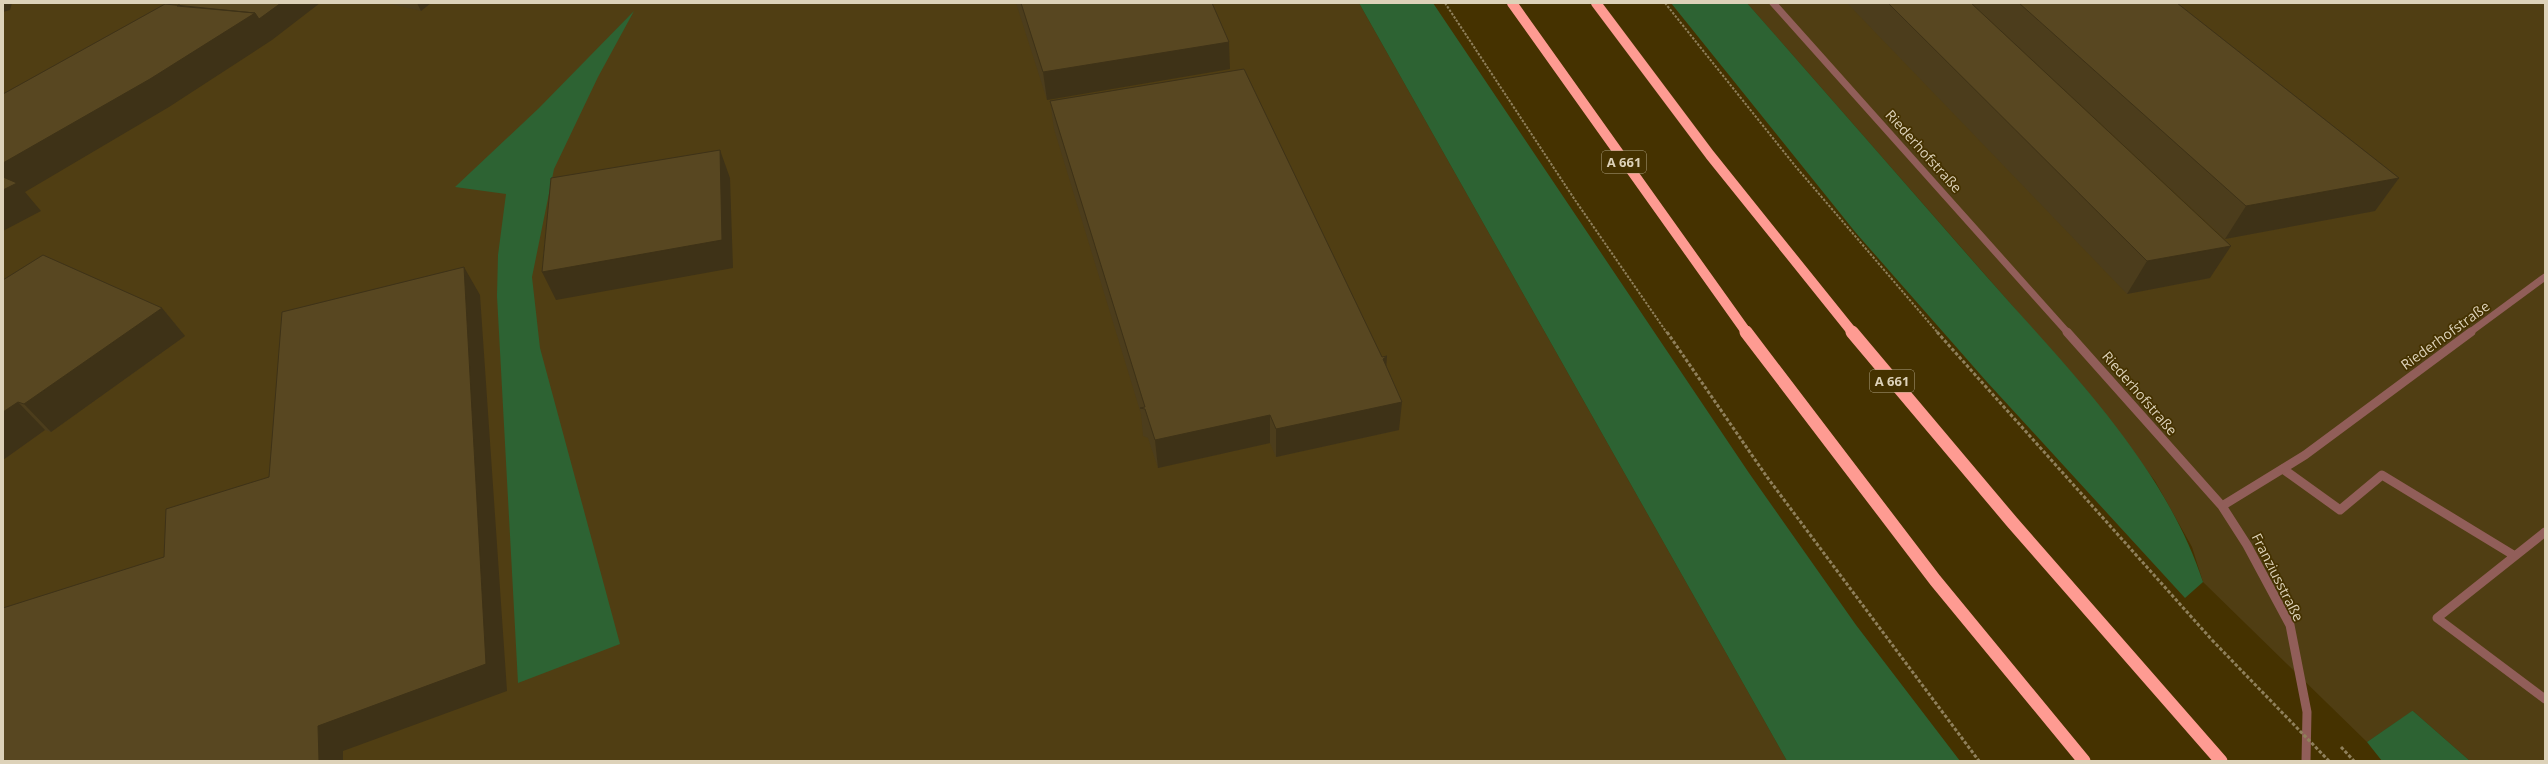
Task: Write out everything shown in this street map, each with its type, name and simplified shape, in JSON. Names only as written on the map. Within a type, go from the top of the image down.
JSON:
[{"type":"highway","name":"A 661","points":[[1512,3],[1737,320],[1935,580],[2084,761]]},
{"type":"highway","name":"A 661","points":[[1596,3],[1674,108],[1804,274],[1961,464],[2221,761]]},
{"type":"street","name":"Riederhofstraße","points":[[1773,3],[2222,506],[2283,469],[2545,277]]},
{"type":"street","points":[[2283,469],[2340,510],[2382,475],[2515,556]]},
{"type":"street","name":"Franziusstraße","points":[[2222,506],[2247,545],[2290,625],[2307,712],[2306,761]]},
{"type":"street","points":[[2545,532],[2437,618],[2545,699]]},
{"type":"path","points":[[1445,3],[1575,200],[1767,477],[1979,761]]},
{"type":"path","points":[[1665,3],[1740,101],[1844,226],[1950,349],[2212,640],[2329,761]]},
{"type":"shaded area","points":[[3,3],[1359,3],[1787,761],[3,761]]},
{"type":"shaded area","points":[[1747,3],[2545,3],[2545,761],[2470,761],[2413,711],[2367,742],[2203,582],[2192,547],[2155,481],[2088,392]]},
{"type":"green space","points":[[1359,3],[1433,3],[1749,473],[1856,625],[1960,761],[1787,761]]},
{"type":"green space","points":[[1671,3],[1747,3],[2081,383],[2111,420],[2139,458],[2164,498],[2186,539],[2203,582],[2185,598],[1987,382],[1856,233]]},
{"type":"green space","points":[[634,11],[598,77],[554,169],[532,277],[540,348],[620,644],[518,683],[497,296],[498,255],[506,194],[455,187],[539,108]]},
{"type":"green space","points":[[2412,711],[2470,761],[2382,761],[2367,742]]},
{"type":"building","points":[[181,3],[281,3],[259,19],[255,13],[177,6]]},
{"type":"building","points":[[1021,3],[1212,3],[1229,42],[1043,72]]},
{"type":"building","points":[[1888,3],[1971,3],[2231,246],[2147,261]]},
{"type":"building","points":[[2019,3],[2177,3],[2399,178],[2246,206]]},
{"type":"building","points":[[165,4],[255,13],[150,79],[3,163],[3,94]]},
{"type":"building","points":[[1244,69],[1382,357],[1387,356],[1383,359],[1402,402],[1276,429],[1270,415],[1155,440],[1145,409],[1140,408],[1145,407],[1050,101]]},
{"type":"building","points":[[720,150],[722,240],[542,272],[551,178]]},
{"type":"building","points":[[3,177],[17,183],[3,190]]},
{"type":"building","points":[[43,255],[162,308],[24,404],[18,402],[3,412],[3,280]]},
{"type":"building","points":[[464,267],[486,664],[318,726],[319,761],[3,761],[3,608],[164,557],[166,509],[269,477],[282,312]]}]
